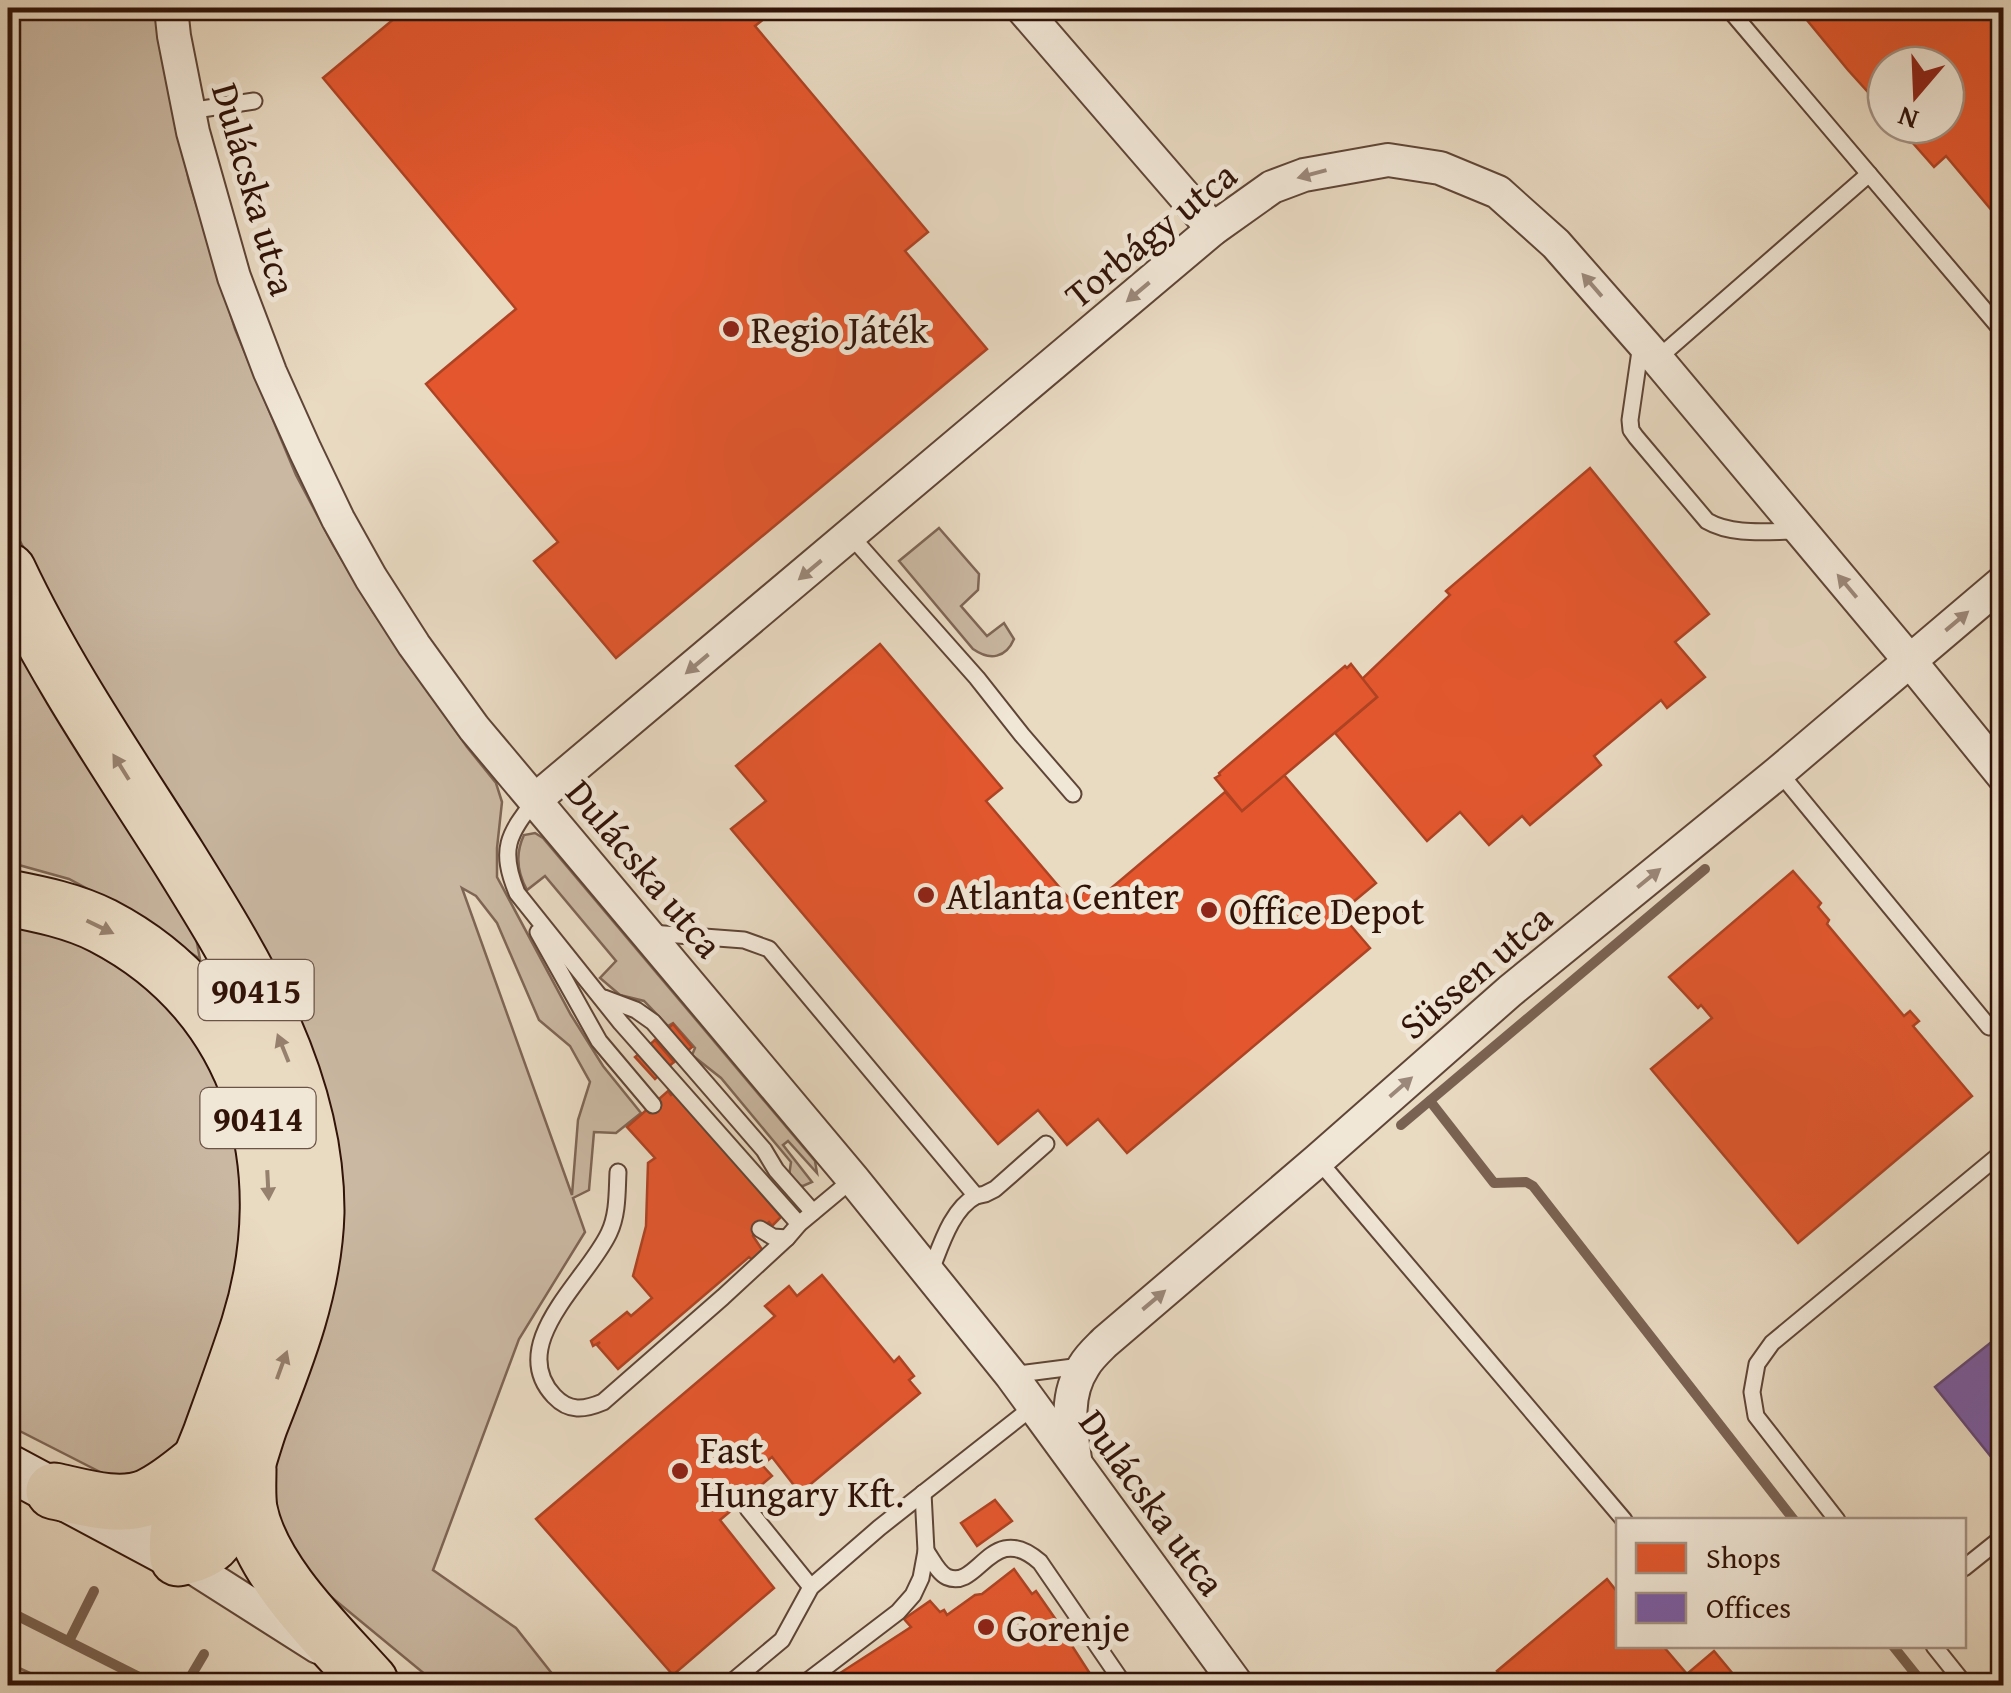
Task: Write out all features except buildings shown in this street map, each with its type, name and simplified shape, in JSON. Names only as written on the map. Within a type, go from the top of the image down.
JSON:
[{"type":"highway","name":"90415","points":[[8,571],[85,709],[245,968],[284,1047],[312,1156],[316,1212],[310,1276],[296,1327],[225,1458],[222,1532],[199,1552],[178,1558]]},
{"type":"highway","name":"90414","points":[[8,898],[101,925],[150,956],[191,992],[238,1064],[254,1100],[266,1154],[270,1197],[266,1254],[251,1320],[231,1380],[225,1458]]},
{"type":"highway","name":"90415","points":[[225,1458],[262,1547],[283,1581],[372,1684]]},
{"type":"highway","points":[[31,1479],[109,1501],[135,1501],[225,1458]]},
{"type":"street","name":"Dulácska utca","points":[[171,8],[189,112],[234,278],[270,372],[338,519],[371,578],[474,728],[854,1178],[1011,1375],[1238,1686]]},
{"type":"street","points":[[1022,8],[1213,230]]},
{"type":"street","name":"Torbágy utca","points":[[535,800],[1213,230],[1272,187],[1304,175],[1388,160],[1440,168],[1498,192],[1556,244],[2004,777]]},
{"type":"street","name":"Süssen utca","points":[[1076,1463],[1069,1425],[1070,1398],[1083,1366],[1105,1342],[1510,991],[1779,772],[2004,581]]},
{"type":"street","points":[[31,1479],[178,1558],[372,1684]]},
{"type":"lane","points":[[1728,8],[2004,333]]},
{"type":"lane","points":[[189,112],[254,101]]},
{"type":"lane","points":[[1801,531],[1728,529],[1708,521],[1636,437],[1630,420],[1649,350],[1870,174]]},
{"type":"lane","points":[[851,536],[1073,794]]},
{"type":"lane","points":[[1779,772],[1990,1027]]},
{"type":"lane","points":[[535,800],[513,828],[508,845],[510,878],[516,894],[599,1041],[653,1105]]},
{"type":"lane","points":[[516,894],[799,1224]]},
{"type":"lane","points":[[647,933],[744,940],[769,949],[976,1196]]},
{"type":"lane","points":[[600,996],[636,1010],[653,1022],[813,1212]]},
{"type":"lane","points":[[929,1276],[949,1228],[968,1200],[995,1189],[1046,1144]]},
{"type":"lane","points":[[1835,1518],[1756,1416],[1752,1392],[1757,1364],[1772,1343],[2004,1152]]},
{"type":"lane","points":[[1318,1160],[1622,1518]]},
{"type":"lane","points":[[618,1172],[612,1228],[549,1323],[538,1352],[542,1379],[551,1393],[575,1409],[603,1402],[854,1178]]},
{"type":"lane","points":[[760,1229],[773,1237],[787,1238]]},
{"type":"lane","points":[[1011,1375],[1083,1366]]},
{"type":"lane","points":[[727,1686],[782,1640],[811,1587],[1034,1406]]},
{"type":"lane","points":[[802,1686],[898,1612],[913,1595],[926,1552],[923,1493]]},
{"type":"lane","points":[[748,1509],[811,1587]]},
{"type":"lane","points":[[1966,1566],[2004,1536]]},
{"type":"lane","points":[[926,1552],[942,1574],[950,1578],[963,1578],[994,1553],[1007,1548],[1029,1553],[1040,1562],[1125,1686]]},
{"type":"lane","points":[[1936,1648],[1966,1686]]},
{"type":"shaded area","points":[[8,8],[156,8],[189,181],[235,329],[296,475],[373,612],[496,783],[502,802],[497,877],[571,1015],[603,1066],[641,1113],[616,1133],[594,1132],[589,1190],[573,1198],[585,1232],[519,1339],[433,1570],[516,1628],[561,1685],[438,1685],[307,1577],[278,1528],[268,1487],[331,1151],[8,518]],"holes":[[[462,888],[476,896],[497,923],[539,1020],[570,1046],[590,1082],[578,1120],[572,1195]]]},
{"type":"shaded area","points":[[939,528],[979,574],[978,590],[961,606],[987,636],[1004,623],[1014,639],[1002,654],[985,655],[973,649],[899,561]]},
{"type":"shaded area","points":[[8,631],[196,938],[200,959],[125,909],[69,879],[8,862]]},
{"type":"shaded area","points":[[535,833],[815,1161],[817,1173],[788,1141],[783,1145],[812,1182],[797,1185],[789,1176],[791,1162],[721,1078],[692,1055],[695,1048],[673,1023],[668,1026],[644,1001],[620,995],[600,978],[616,961],[545,876],[527,890],[518,856],[524,835]]},
{"type":"shaded area","points":[[8,918],[47,926],[141,980],[183,1014],[223,1082],[249,1155],[244,1238],[221,1352],[173,1453],[137,1472],[110,1477],[8,1425]]},
{"type":"shaded area","points":[[8,1663],[56,1685],[8,1685]]},
{"type":"waterway","points":[[1401,1125],[1705,869]]},
{"type":"waterway","points":[[1430,1101],[1494,1183],[1526,1182],[1533,1186],[1792,1518]]},
{"type":"waterway","points":[[69,1641],[94,1591]]},
{"type":"waterway","points":[[8,1611],[157,1686]]},
{"type":"waterway","points":[[1895,1648],[1925,1686]]},
{"type":"waterway","points":[[185,1686],[204,1654]]},
{"type":"place","name":"Regio Játék","points":[[731,329]]},
{"type":"place","name":"Atlanta Center","points":[[926,895]]},
{"type":"place","name":"Office Depot","points":[[1209,910]]},
{"type":"place","name":"Fast Hungary Kft.","points":[[680,1471]]},
{"type":"place","name":"Gorenje","points":[[986,1627]]}]
